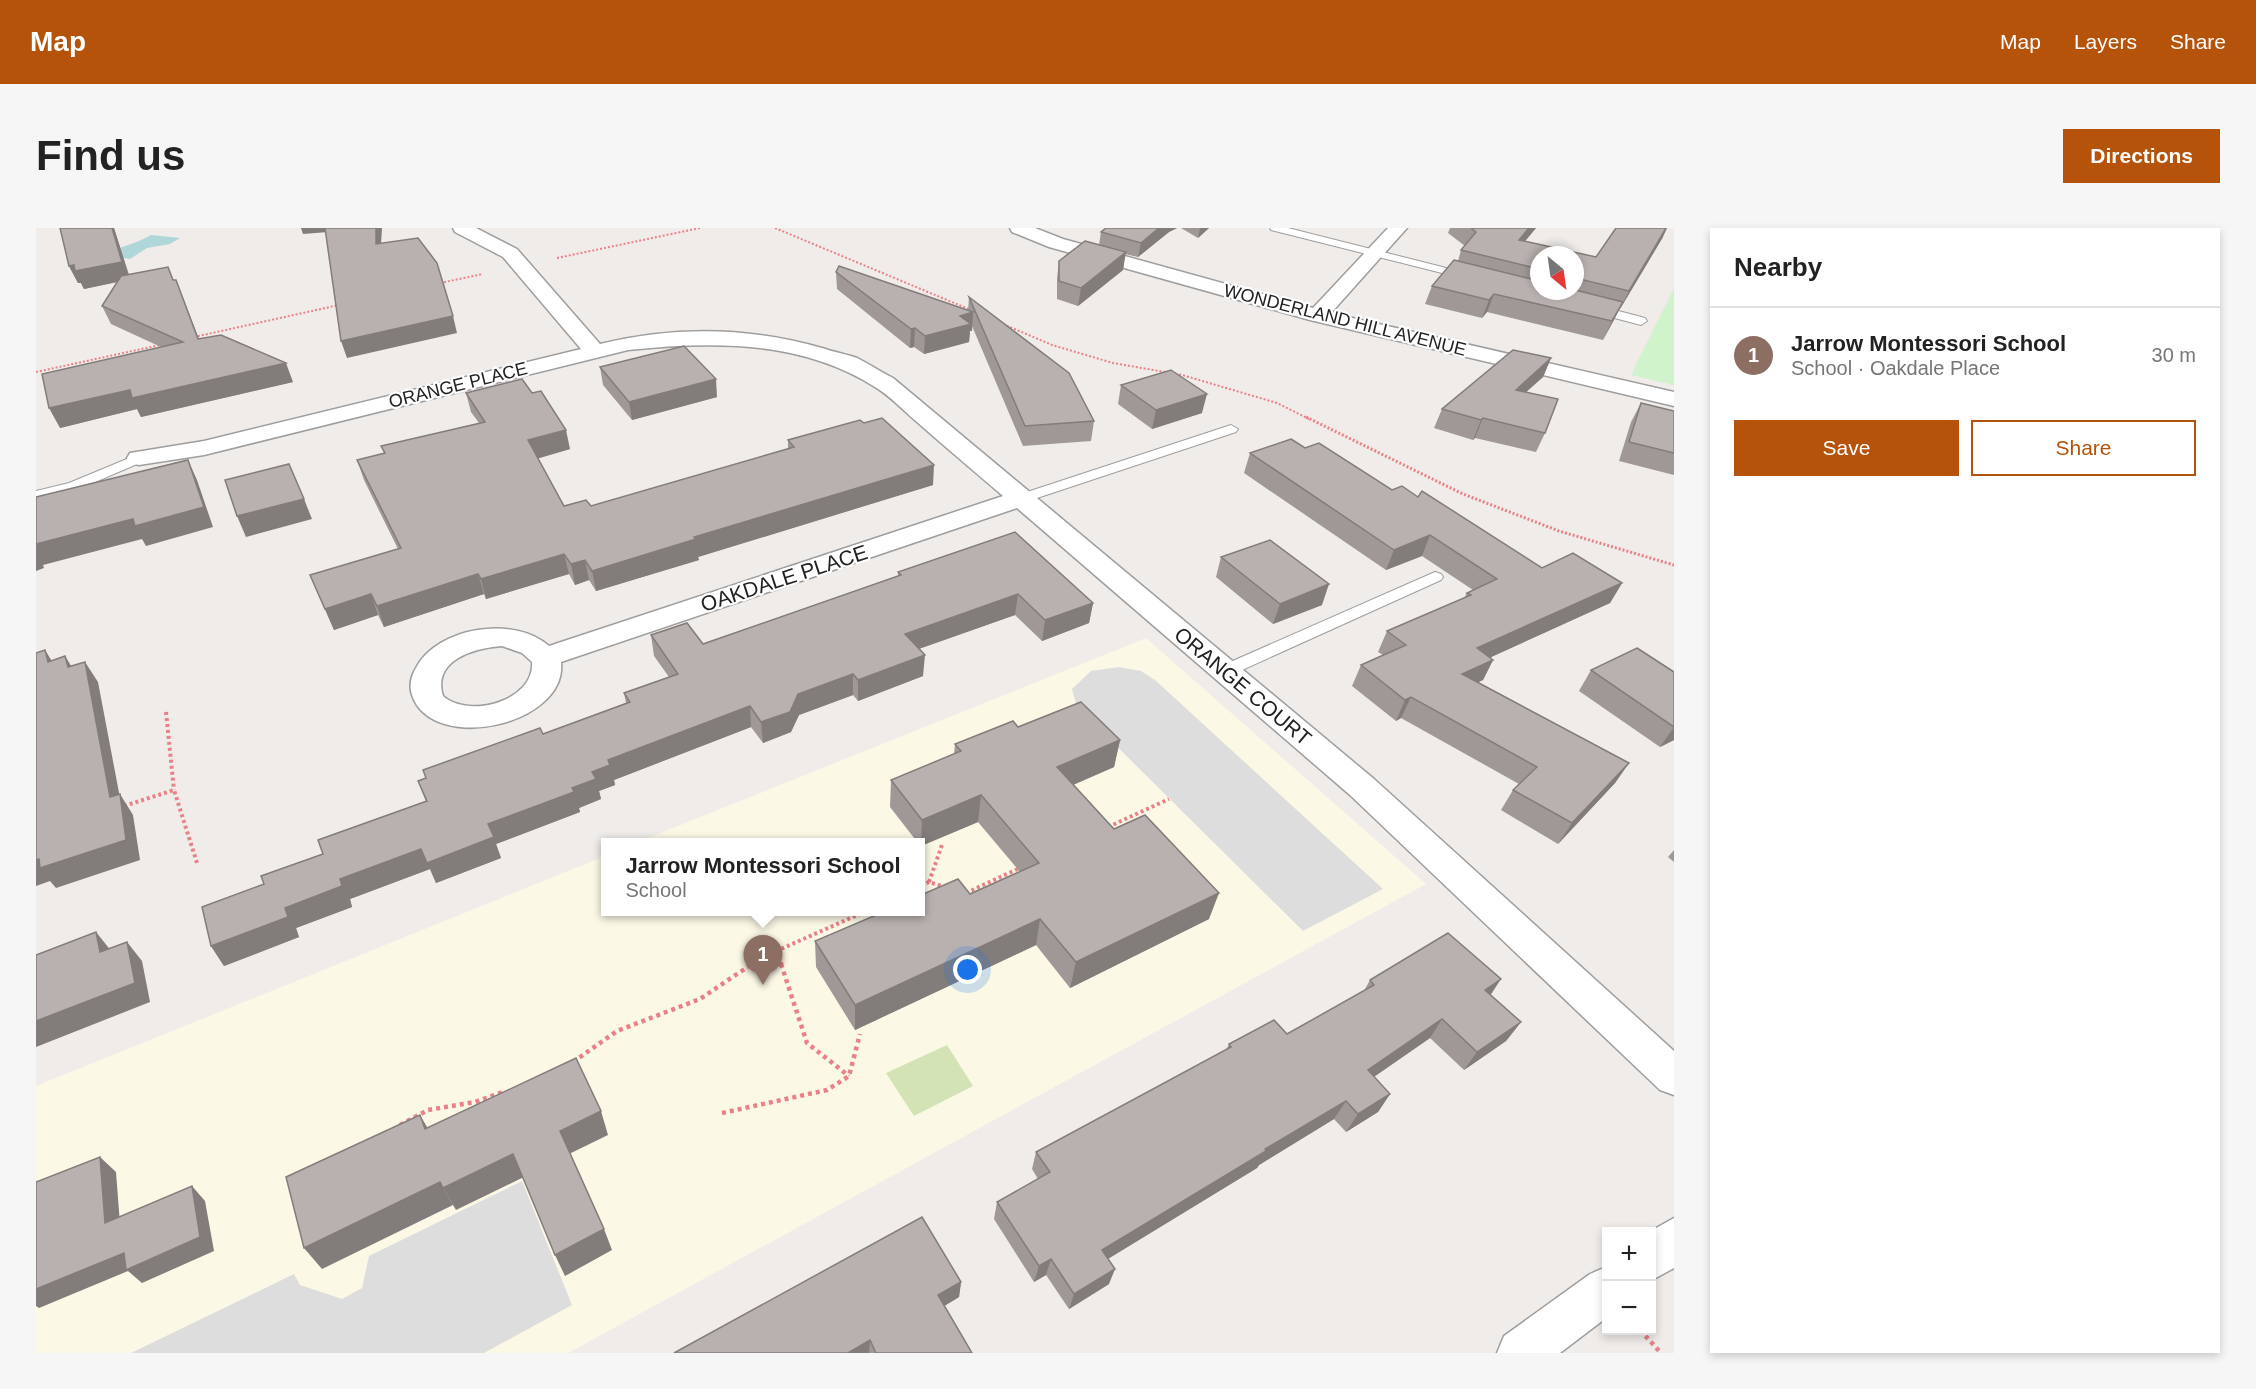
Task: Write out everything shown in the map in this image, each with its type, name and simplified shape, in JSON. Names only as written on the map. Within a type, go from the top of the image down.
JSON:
[{"type":"street","points":[[462,228],[510,254],[595,352]]},
{"type":"street","name":"WONDERLAND HILL AVENUE","points":[[1019,228],[1056,243],[1317,316],[1674,399]]},
{"type":"street","points":[[1317,316],[1398,228]]},
{"type":"street","name":"ORANGE PLACE","points":[[139,458],[204,448],[628,344],[673,339],[726,338],[780,343]]},
{"type":"street","name":"ORANGE COURT","points":[[780,343],[849,363],[885,383],[1362,786],[1674,1077]]},
{"type":"street","name":"OAKDALE PLACE","points":[[546,657],[1023,498]]},
{"type":"street","points":[[1656,1254],[1674,1240]]},
{"type":"street","points":[[1521,1353],[1602,1293]]},
{"type":"lane","points":[[1275,228],[1479,279]]},
{"type":"lane","points":[[1583,306],[1641,321]]},
{"type":"lane","points":[[1023,498],[1231,429]]},
{"type":"lane","points":[[36,495],[74,486],[139,458]]},
{"type":"lane","points":[[1225,671],[1435,578]]},
{"type":"path","points":[[555,259],[700,228]]},
{"type":"path","points":[[775,228],[978,313]]},
{"type":"path","points":[[438,284],[493,272]]},
{"type":"path","points":[[187,339],[347,304]]},
{"type":"path","points":[[999,322],[1052,345],[1082,354],[1113,363],[1182,375],[1277,404],[1463,494],[1559,531],[1674,565]]},
{"type":"path","points":[[36,372],[164,344]]},
{"type":"path","points":[[166,712],[174,790],[197,863]]},
{"type":"path","points":[[121,807],[174,790]]},
{"type":"path","points":[[1105,829],[1169,799]]},
{"type":"path","points":[[925,884],[929,882],[942,845]]},
{"type":"path","points":[[956,891],[964,894],[1029,864]]},
{"type":"path","points":[[929,882],[947,888]]},
{"type":"path","points":[[570,1065],[617,1031],[700,999],[763,957],[855,916]]},
{"type":"path","points":[[777,951],[807,1043],[849,1076]]},
{"type":"path","points":[[723,1113],[827,1090],[849,1076],[860,1034]]},
{"type":"path","points":[[397,1126],[428,1110],[475,1102],[507,1091]]},
{"type":"path","points":[[1645,1335],[1661,1353]]},
{"type":"shaded area","points":[[1146,638],[1426,884],[568,1353],[36,1353],[36,1086],[601,858],[601,916],[925,916],[925,838],[648,838]]},
{"type":"shaded area","points":[[1119,667],[1141,671],[1155,680],[1383,889],[1303,931],[1077,707],[1072,689],[1091,671]]},
{"type":"shaded area","points":[[522,1181],[572,1305],[484,1353],[131,1353],[294,1274],[300,1285],[342,1299],[362,1288],[369,1256]]},
{"type":"green space","points":[[1674,288],[1674,385],[1631,375]]},
{"type":"green space","points":[[947,1045],[973,1086],[914,1116],[886,1073]]},
{"type":"water","points":[[151,235],[180,238],[170,244],[147,248],[130,259],[105,255],[140,241]]},
{"type":"building","points":[[60,228],[112,228],[122,262],[75,271],[74,265],[69,266]]},
{"type":"building","points":[[325,228],[376,228],[376,244],[418,238],[437,263],[453,316],[341,341]]},
{"type":"building","points":[[1106,228],[1159,228],[1141,243],[1101,232]]},
{"type":"building","points":[[1471,228],[1529,228],[1519,240],[1546,246],[1530,246],[1530,267],[1461,250],[1476,232]]},
{"type":"building","points":[[1616,228],[1666,228],[1629,291],[1584,280],[1584,254],[1596,257]]},
{"type":"building","points":[[1085,241],[1126,252],[1081,288],[1059,281],[1059,261]]},
{"type":"building","points":[[1454,260],[1530,279],[1530,300],[1584,300],[1584,292],[1623,302],[1612,321],[1494,294],[1489,300],[1432,286]]},
{"type":"building","points":[[839,266],[973,312],[960,316],[971,324],[925,336],[915,328],[911,329],[836,272]]},
{"type":"building","points":[[168,267],[173,280],[176,280],[198,339],[221,335],[286,363],[132,398],[130,390],[49,408],[42,374],[183,342],[102,306],[121,276]]},
{"type":"building","points":[[969,297],[1069,373],[1094,421],[1025,426]]},
{"type":"building","points":[[684,346],[716,379],[629,402],[600,367]]},
{"type":"building","points":[[1513,350],[1551,358],[1516,390],[1558,399],[1545,433],[1483,418],[1481,420],[1442,409]]},
{"type":"building","points":[[1171,370],[1207,394],[1156,410],[1121,385]]},
{"type":"building","points":[[522,379],[532,393],[541,391],[566,430],[528,440],[564,506],[586,500],[591,506],[794,447],[788,440],[860,420],[864,423],[882,418],[934,465],[694,537],[696,539],[592,571],[585,560],[571,564],[564,554],[481,579],[478,574],[377,606],[371,594],[325,609],[310,575],[401,548],[357,460],[385,453],[381,446],[485,422],[466,393]]},
{"type":"building","points":[[1641,403],[1674,411],[1674,453],[1629,442]]},
{"type":"building","points":[[1291,439],[1305,448],[1319,443],[1392,490],[1402,486],[1418,497],[1422,491],[1542,568],[1573,553],[1622,583],[1477,648],[1493,660],[1462,674],[1629,763],[1572,823],[1513,790],[1537,767],[1411,697],[1405,700],[1361,665],[1406,645],[1387,631],[1471,595],[1467,593],[1497,579],[1430,535],[1394,550],[1250,453]]},
{"type":"building","points":[[188,460],[204,507],[135,526],[133,519],[36,544],[36,497]]},
{"type":"building","points":[[289,464],[304,499],[237,516],[225,480]]},
{"type":"building","points":[[1015,532],[1093,603],[1045,620],[1018,594],[905,634],[925,655],[858,680],[853,674],[798,694],[790,712],[761,722],[750,706],[608,760],[610,765],[592,772],[596,779],[572,788],[574,792],[488,824],[494,837],[427,863],[421,849],[340,879],[342,886],[285,908],[288,917],[211,946],[202,907],[264,884],[261,876],[323,854],[318,840],[427,801],[418,781],[426,778],[423,770],[540,728],[543,734],[630,702],[624,693],[678,674],[651,635],[687,623],[703,644],[901,575],[898,572]]},
{"type":"building","points":[[1270,540],[1329,584],[1280,604],[1221,557]]},
{"type":"building","points":[[1637,648],[1674,672],[1674,727],[1591,670]]},
{"type":"building","points":[[45,650],[48,662],[65,656],[68,667],[85,662],[110,797],[120,794],[126,840],[40,868],[39,859],[36,860],[36,653]]},
{"type":"building","points":[[1081,702],[1120,740],[1057,767],[1114,829],[1145,815],[1219,893],[1076,962],[1040,919],[855,1005],[815,941],[874,916],[925,916],[925,893],[958,879],[970,894],[1039,863],[981,795],[922,820],[891,780],[961,751],[955,744],[1013,721],[1018,727]]},
{"type":"building","points":[[96,932],[100,952],[127,942],[135,983],[36,1021],[36,955]]},
{"type":"building","points":[[1448,933],[1501,979],[1485,990],[1521,1022],[1477,1052],[1442,1019],[1368,1070],[1390,1094],[1358,1114],[1346,1101],[1102,1250],[1115,1269],[1074,1294],[1051,1259],[1039,1266],[997,1202],[1050,1172],[1036,1152],[1231,1047],[1229,1044],[1274,1020],[1287,1034],[1374,985],[1370,980]]},
{"type":"building","points":[[576,1058],[601,1111],[560,1131],[604,1229],[555,1255],[513,1154],[443,1188],[440,1182],[304,1248],[286,1177],[420,1115],[425,1129]]},
{"type":"building","points":[[100,1157],[105,1223],[192,1186],[200,1237],[126,1270],[124,1253],[36,1289],[36,1182]]},
{"type":"building","points":[[922,1217],[961,1282],[938,1295],[972,1353],[876,1353],[870,1340],[848,1353],[674,1353]]},
{"type":"place","name":"Jarrow Montessori School","points":[[763,985]]}]
